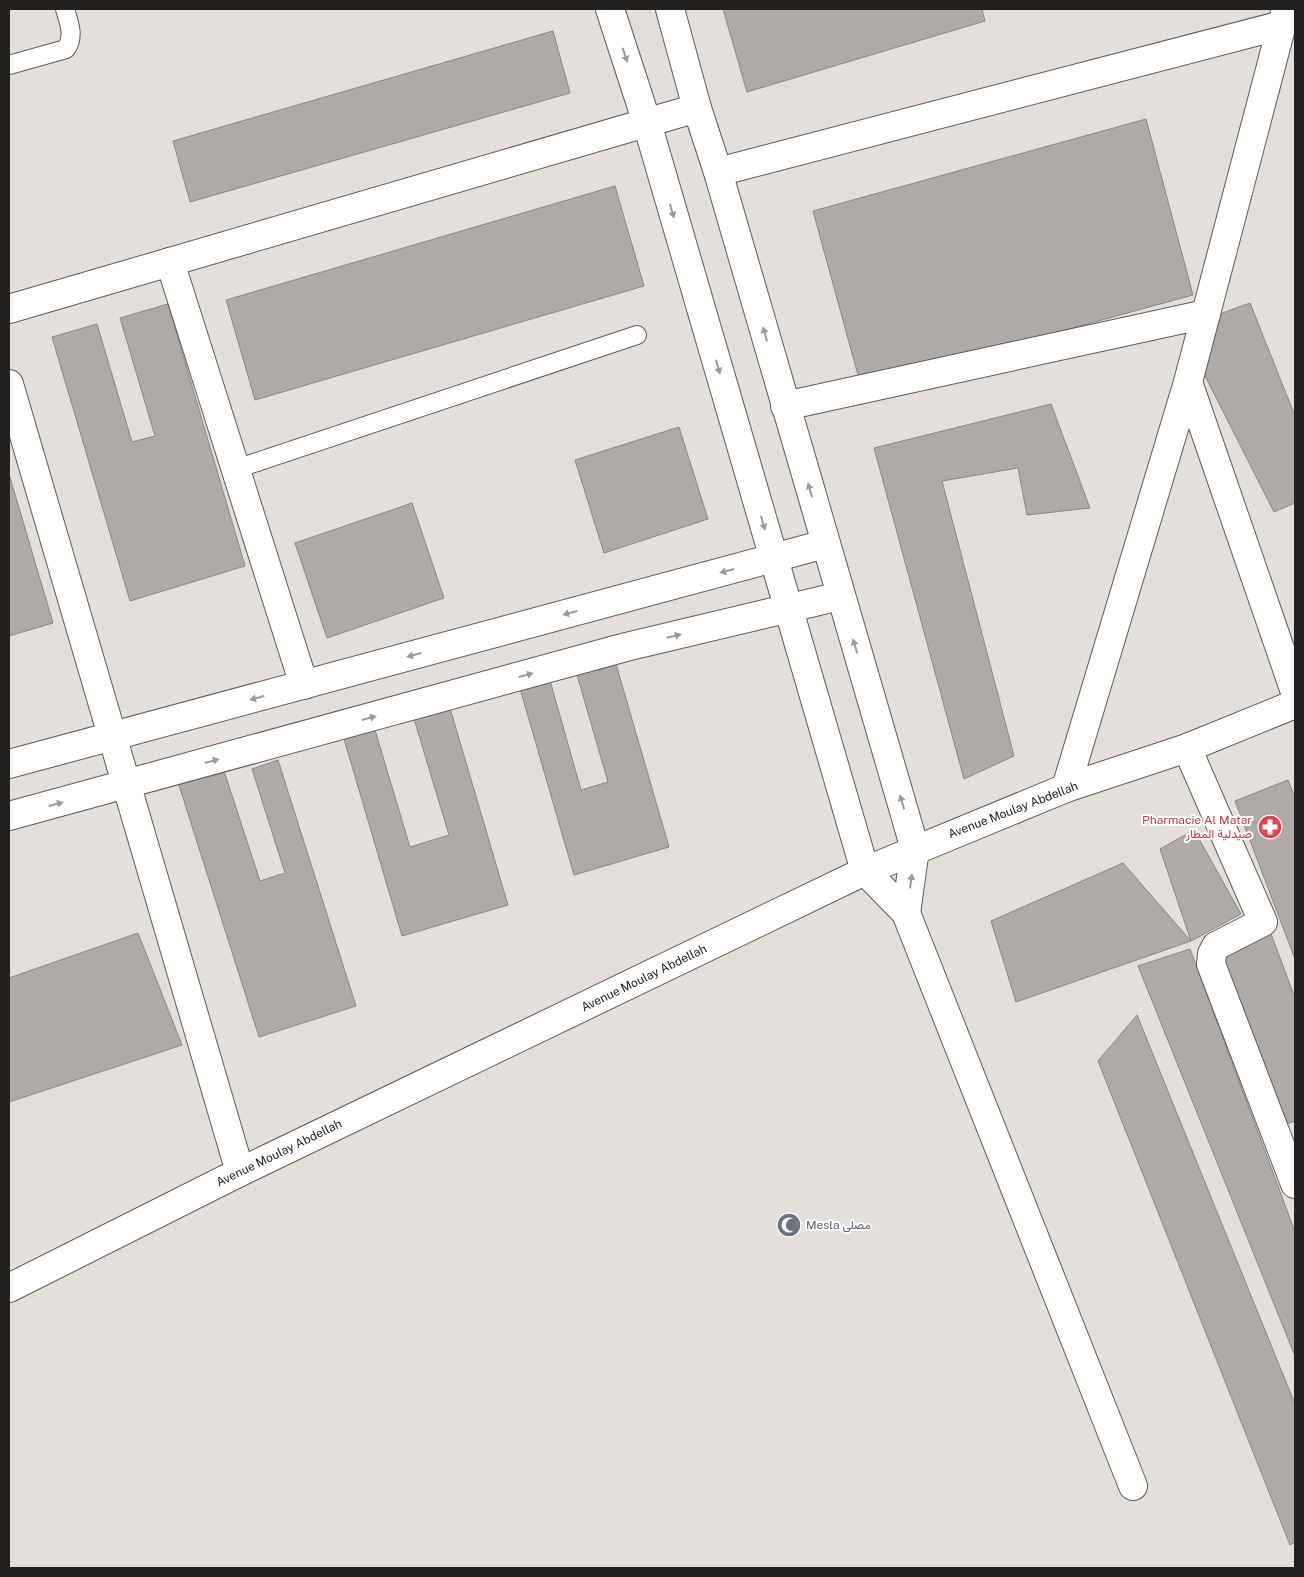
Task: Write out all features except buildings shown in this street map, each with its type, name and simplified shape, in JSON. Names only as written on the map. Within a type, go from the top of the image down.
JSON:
[{"type":"street","points":[[610,9],[647,123],[865,871],[906,913],[1133,1486]]},
{"type":"street","points":[[670,9],[697,108],[718,172],[840,596],[916,849],[906,913]]},
{"type":"street","points":[[718,172],[1284,17]]},
{"type":"street","points":[[1066,788],[1188,382],[1284,17]]},
{"type":"street","points":[[9,309],[697,108]]},
{"type":"street","points":[[170,262],[304,685]]},
{"type":"street","points":[[785,406],[1206,314]]},
{"type":"street","points":[[1188,382],[1295,692]]},
{"type":"street","points":[[9,384],[240,1172]]},
{"type":"street","points":[[9,764],[825,544]]},
{"type":"street","points":[[9,816],[626,647],[788,610],[840,596]]},
{"type":"street","name":"Avenue Moulay Abdellah","points":[[9,1288],[240,1172],[865,871],[1066,788],[1187,748],[1295,704]]},
{"type":"street","points":[[1187,748],[1263,922],[1216,946],[1212,954],[1211,964],[1291,1156],[1295,1184]]},
{"type":"lane","points":[[9,65],[66,49],[70,43],[72,32],[65,9]]},
{"type":"lane","points":[[236,469],[637,335]]},
{"type":"place","name":"Pharmacie Al Matar صيدلية المطار","points":[[1270,827]]},
{"type":"place","name":"Mesla مصلى","points":[[789,1225]]}]
